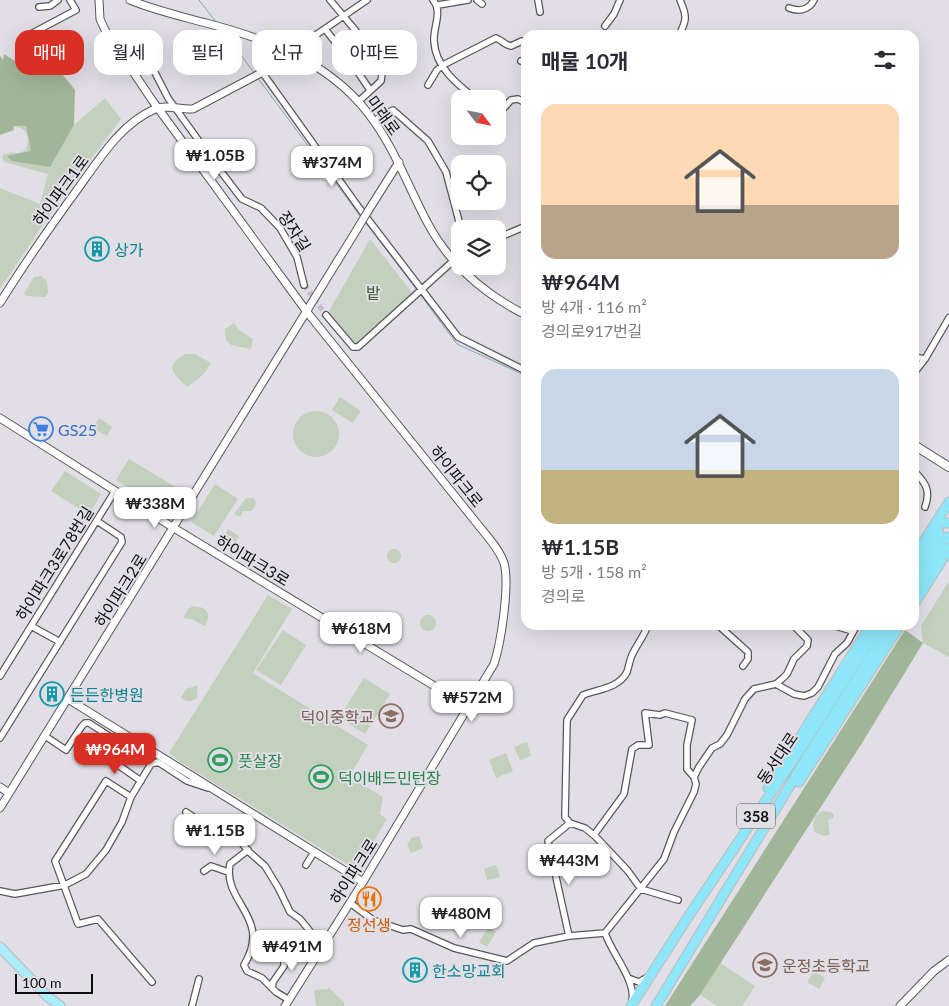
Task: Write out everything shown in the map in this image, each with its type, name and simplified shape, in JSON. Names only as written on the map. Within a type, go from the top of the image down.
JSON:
[{"type":"highway","points":[[919,578],[939,532],[949,502]]},
{"type":"highway","points":[[919,564],[939,532],[939,523],[949,523]]},
{"type":"highway","points":[[919,552],[939,532]]},
{"type":"highway","points":[[919,596],[949,549]]},
{"type":"highway","points":[[688,917],[867,630]]},
{"type":"highway","name":"동서대로","points":[[631,1006],[877,630]]},
{"type":"highway","name":"동서대로","points":[[656,1006],[888,630]]},
{"type":"highway","points":[[705,927],[897,630]]},
{"type":"main road","points":[[919,448],[949,468]]},
{"type":"main road","points":[[0,947],[48,997],[60,1006]]},
{"type":"street","points":[[40,7],[50,6],[58,0]]},
{"type":"street","points":[[38,30],[76,10],[70,0]]},
{"type":"street","name":"하이파크로","points":[[99,0],[100,19],[105,30],[158,108],[307,312],[475,521],[496,548],[504,562],[505,584],[499,648],[494,664],[322,948],[307,978],[287,1003]]},
{"type":"street","name":"미래로","points":[[130,0],[150,8],[226,28],[252,38]]},
{"type":"street","points":[[330,0],[356,31],[369,55],[382,73],[381,81],[358,102]]},
{"type":"street","points":[[322,31],[367,0]]},
{"type":"street","points":[[433,0],[438,6],[434,40],[436,52],[449,76],[465,90]]},
{"type":"street","points":[[438,6],[468,0]]},
{"type":"street","points":[[538,0],[540,12]]},
{"type":"street","points":[[605,26],[614,14],[620,0]]},
{"type":"street","points":[[680,0],[685,10],[686,21],[682,30]]},
{"type":"street","points":[[789,8],[802,10],[810,7],[814,0]]},
{"type":"street","points":[[325,29],[370,90]]},
{"type":"street","points":[[428,85],[437,70],[443,65],[496,38],[504,44],[511,46],[521,41]]},
{"type":"street","name":"미래로","points":[[322,72],[350,93],[374,121],[399,162],[427,222],[451,258]]},
{"type":"street","name":"장자길","points":[[155,75],[174,108],[242,199],[261,208],[280,228],[297,257],[304,285]]},
{"type":"street","points":[[158,108],[193,108],[256,75]]},
{"type":"street","points":[[261,75],[421,291],[458,337],[521,368]]},
{"type":"street","points":[[506,106],[511,100],[521,100]]},
{"type":"street","name":"하이파크1로","points":[[0,303],[44,234],[112,142],[126,128],[158,108]]},
{"type":"street","points":[[374,121],[393,110],[428,141],[446,172],[459,220]]},
{"type":"street","name":"하이파크2로","points":[[0,808],[399,162]]},
{"type":"street","points":[[506,235],[521,230]]},
{"type":"street","points":[[326,315],[353,347],[358,347],[451,263]]},
{"type":"street","name":"미래로","points":[[468,275],[488,293],[521,312]]},
{"type":"street","points":[[919,367],[949,318]]},
{"type":"street","points":[[919,358],[925,359]]},
{"type":"street","name":"하이파크3로","points":[[0,418],[174,528],[469,707]]},
{"type":"street","points":[[919,477],[928,488],[928,498],[925,507]]},
{"type":"street","name":"하이파크3로78번길","points":[[0,676],[2,668],[31,626],[115,491]]},
{"type":"street","points":[[0,738],[122,542],[121,537],[97,521]]},
{"type":"street","points":[[31,626],[60,642]]},
{"type":"street","points":[[646,630],[641,642],[632,654],[627,672],[621,680],[612,686],[583,695],[567,720],[565,817],[570,823],[585,828],[594,836],[628,871],[640,889],[678,900]]},
{"type":"street","points":[[724,630],[748,652],[748,659],[743,666]]},
{"type":"street","points":[[694,776],[712,748],[720,744],[732,727],[745,699],[754,689],[776,684],[787,674],[794,659],[807,646],[808,640],[797,630]]},
{"type":"street","points":[[776,684],[794,694],[804,696],[812,693],[818,686],[835,654],[847,643],[853,631],[849,630]]},
{"type":"street","points":[[68,699],[363,882]]},
{"type":"street","points":[[350,903],[373,920],[403,930],[411,929],[445,945],[507,961],[534,943],[569,936],[605,933],[664,859],[674,832],[694,792],[696,784],[694,776],[687,769],[687,745],[692,720],[666,713],[660,715],[645,713],[649,745],[638,745],[632,749],[624,794],[594,836]]},
{"type":"street","points":[[45,736],[66,750],[82,726],[85,723],[89,723],[109,736],[110,742],[106,749],[115,755],[111,760],[141,781]]},
{"type":"street","points":[[0,891],[15,894],[65,885],[86,874],[106,850],[122,822],[131,797],[151,764],[158,762],[187,781],[212,788]]},
{"type":"street","points":[[131,797],[106,781],[55,861],[78,924],[98,919],[152,982]]},
{"type":"street","points":[[0,787],[10,793]]},
{"type":"street","points":[[186,812],[201,822],[208,818],[233,831],[264,866],[279,889],[290,912],[300,919],[309,930],[314,943],[322,948]]},
{"type":"street","points":[[569,936],[548,841],[570,823]]},
{"type":"street","points":[[248,850],[230,864],[228,872],[234,892],[252,924],[252,948],[244,965],[247,970],[262,978],[287,1003]]},
{"type":"street","points":[[306,865],[314,852]]},
{"type":"street","points":[[204,871],[211,866],[228,872]]},
{"type":"street","points":[[605,933],[608,943],[628,978],[633,993],[631,1006]]},
{"type":"street","points":[[272,988],[273,982],[284,966],[284,960],[290,948]]},
{"type":"street","points":[[900,1006],[934,971],[949,960]]},
{"type":"street","points":[[628,978],[639,982],[648,977],[655,969]]},
{"type":"street","points":[[192,1006],[199,978]]},
{"type":"street","points":[[908,997],[908,1006]]},
{"type":"green space","points":[[4,54],[15,61],[15,75],[63,75],[75,90],[74,125],[50,167],[12,161],[7,156],[31,151],[26,126],[13,126],[14,130],[0,135],[0,56],[3,60]]},
{"type":"green space","points":[[15,90],[52,163],[74,125],[105,98],[121,119],[48,217],[0,289],[0,188],[40,204],[48,174],[4,162],[2,156],[8,153],[24,151],[28,143],[25,132],[18,127],[13,127],[8,107]]},
{"type":"green space","name":"밭","points":[[370,239],[413,294],[356,346],[328,313]]},
{"type":"green space","points":[[41,276],[47,281],[48,293],[45,297],[27,296],[24,294],[34,277]]},
{"type":"green space","points":[[234,323],[239,330],[253,339],[251,349],[231,345],[226,340],[225,329]]},
{"type":"green space","points":[[185,354],[195,354],[211,363],[195,382],[187,387],[173,370],[174,362]]},
{"type":"green space","points":[[340,397],[361,411],[353,423],[332,410]]},
{"type":"green space","points":[[316,411],[329,415],[335,421],[339,434],[335,447],[329,453],[316,457],[303,453],[297,447],[293,434],[297,421],[303,415]]},
{"type":"green space","points":[[99,418],[112,427],[107,436],[93,428]]},
{"type":"green space","points":[[129,459],[182,491],[169,511],[116,480]]},
{"type":"green space","points":[[65,471],[101,494],[89,515],[51,491]]},
{"type":"green space","points":[[215,484],[238,499],[214,536],[191,522]]},
{"type":"green space","points":[[246,498],[253,498],[256,502],[255,507],[251,511],[243,511],[240,517],[234,514]]},
{"type":"green space","points":[[228,529],[239,536],[235,542],[224,536]]},
{"type":"green space","points":[[391,549],[397,549],[401,556],[397,563],[391,563],[387,559],[387,553]]},
{"type":"green space","points":[[949,581],[949,657],[923,643],[921,626]]},
{"type":"green space","points":[[268,595],[292,609],[253,673],[368,745],[349,777],[383,797],[380,814],[387,819],[359,866],[353,868],[180,762],[169,753]]},
{"type":"green space","points":[[193,606],[205,609],[207,612],[208,618],[205,626],[192,619],[183,618],[188,609]]},
{"type":"green space","points":[[428,615],[434,617],[436,623],[434,629],[428,631],[422,629],[420,623],[422,617]]},
{"type":"green space","points":[[283,630],[306,645],[281,685],[256,670]]},
{"type":"green space","points":[[905,630],[923,643],[862,743],[700,995],[690,1006],[665,1006]]},
{"type":"green space","points":[[364,678],[390,694],[365,734],[339,718]]},
{"type":"green space","points":[[198,685],[197,698],[189,701],[181,698],[186,689]]},
{"type":"green space","points":[[527,742],[531,756],[520,760],[514,747]]},
{"type":"green space","points":[[506,753],[513,771],[496,778],[489,760]]},
{"type":"green space","points":[[823,811],[831,812],[834,815],[833,818],[828,820],[830,835],[824,836],[814,832],[813,823],[816,816]]},
{"type":"green space","points":[[419,836],[423,848],[411,853],[407,845],[411,838]]},
{"type":"green space","points":[[496,865],[500,877],[487,880],[484,869]]},
{"type":"green space","points":[[489,927],[496,932],[487,947],[479,942]]},
{"type":"green space","points":[[720,963],[755,986],[742,1006],[717,1006],[700,995]]},
{"type":"green space","points":[[814,971],[825,978],[819,989],[807,982]]},
{"type":"green space","points":[[328,987],[344,1002],[344,1006],[316,1006],[314,990],[328,989]]},
{"type":"waterway","points":[[199,0],[216,22]]},
{"type":"waterway","points":[[242,57],[252,70]]},
{"type":"waterway","points":[[257,77],[361,217]]},
{"type":"waterway","points":[[365,222],[417,290]]},
{"type":"waterway","points":[[419,293],[457,344],[521,374]]},
{"type":"tunnel","points":[[304,285],[326,315]]},
{"type":"place","name":"상가","points":[[97,249]]},
{"type":"place","name":"GS25","points":[[41,429]]},
{"type":"place","name":"든든한병원","points":[[52,694]]},
{"type":"place","name":"덕이중학교","points":[[391,716]]},
{"type":"place","name":"풋살장","points":[[220,760]]},
{"type":"place","name":"덕이배드민턴장","points":[[321,777]]},
{"type":"place","name":"정선생","points":[[369,899]]},
{"type":"place","name":"운정초등학교","points":[[765,965]]},
{"type":"place","name":"한소망교회","points":[[415,970]]}]
